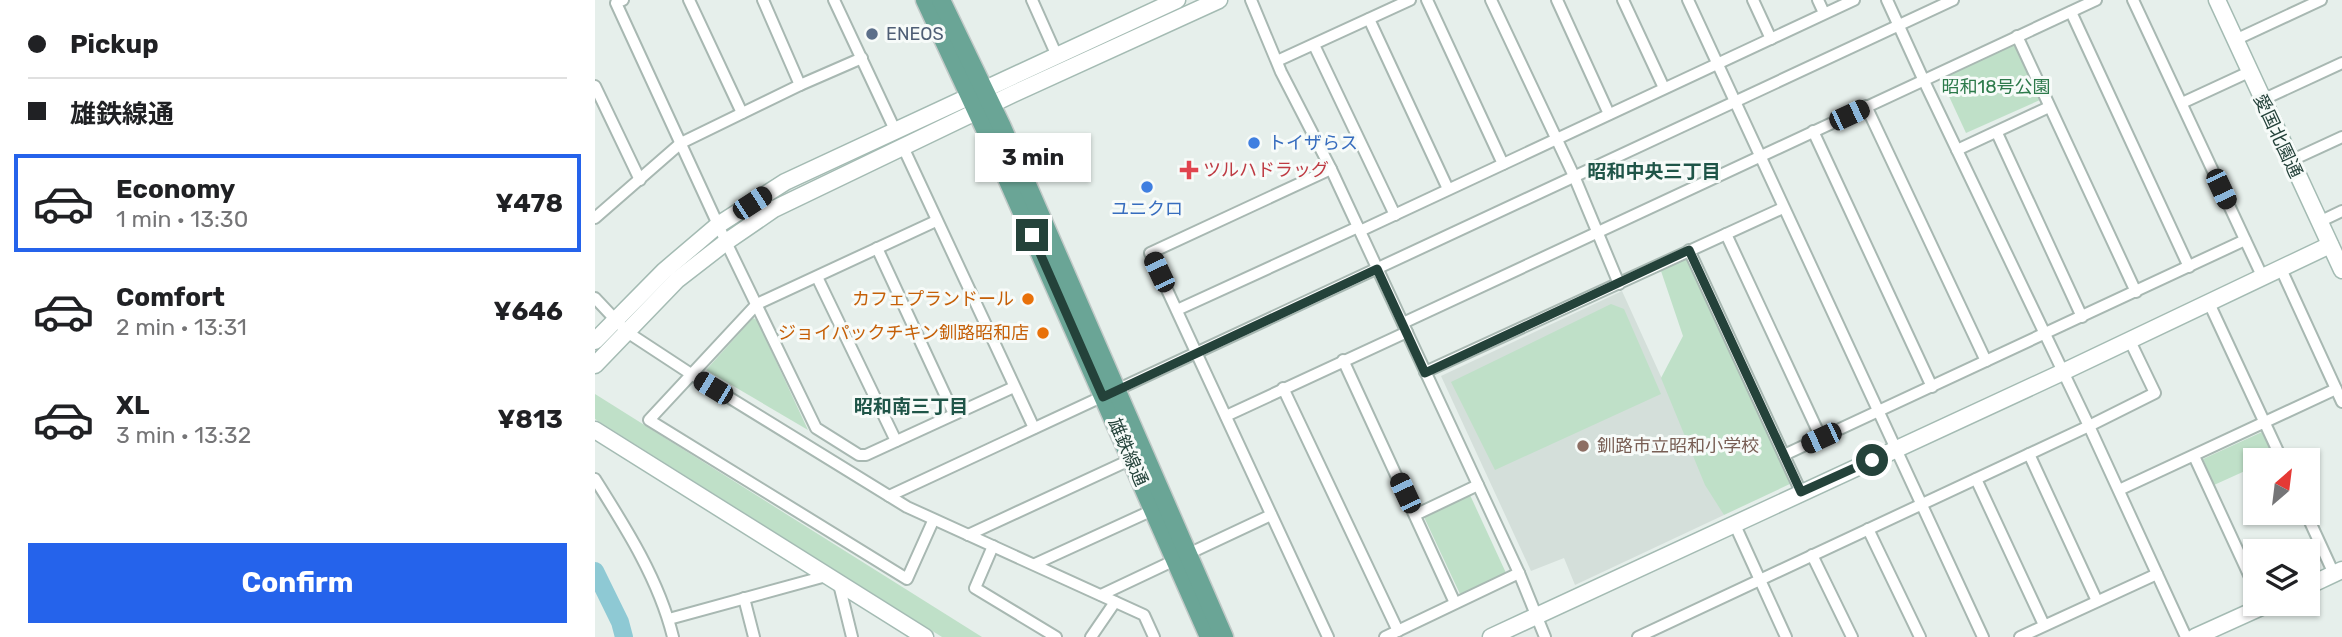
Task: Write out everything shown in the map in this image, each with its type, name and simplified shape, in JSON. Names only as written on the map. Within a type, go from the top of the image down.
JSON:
[{"type":"main road","name":"雄鉄線通","points":[[925,0],[980,100]]},
{"type":"main road","name":"雄鉄線通","points":[[941,0],[980,100],[1181,557],[1209,637]]},
{"type":"main road","name":"雄鉄線通","points":[[1110,394],[1153,510],[1181,557]]},
{"type":"main road","points":[[1181,557],[1224,637]]},
{"type":"street","points":[[623,0],[616,3],[718,225],[816,428],[859,454],[866,455],[1014,387]]},
{"type":"street","points":[[689,0],[742,113]]},
{"type":"street","points":[[763,0],[800,85]]},
{"type":"street","points":[[834,0],[895,130]]},
{"type":"street","points":[[1032,0],[1057,56]]},
{"type":"street","points":[[595,341],[621,326],[726,242],[793,199],[903,147],[1057,56],[1177,0]]},
{"type":"street","points":[[595,365],[621,326],[664,271],[718,225],[785,182],[895,130],[980,100],[1219,0]]},
{"type":"street","points":[[1251,0],[1277,61],[1331,169],[1519,573],[1545,637]]},
{"type":"street","points":[[1277,61],[1410,0]]},
{"type":"street","points":[[1427,0],[1503,164]]},
{"type":"street","points":[[1491,0],[1574,176],[1619,284]]},
{"type":"street","points":[[1557,0],[1609,114]]},
{"type":"street","points":[[1623,0],[1664,88]]},
{"type":"street","points":[[1688,0],[1983,637]]},
{"type":"street","points":[[1753,0],[1771,39]]},
{"type":"street","points":[[1818,0],[1824,13]]},
{"type":"street","points":[[1177,310],[1395,215],[1854,0]]},
{"type":"street","points":[[1887,0],[2186,637]]},
{"type":"street","points":[[889,496],[1953,0]]},
{"type":"street","points":[[1226,415],[1343,360],[1597,231],[2096,0]]},
{"type":"street","points":[[2133,0],[2263,278]]},
{"type":"street","name":"愛国北園通","points":[[2217,0],[2319,222],[2336,242],[2342,270]]},
{"type":"street","points":[[2235,40],[2321,0]]},
{"type":"street","points":[[2071,12],[2189,267]]},
{"type":"street","points":[[1369,19],[1448,189]]},
{"type":"street","points":[[2017,36],[2136,292]]},
{"type":"street","points":[[1314,45],[1395,215]]},
{"type":"street","points":[[595,217],[681,142],[862,58]]},
{"type":"street","points":[[2262,100],[2342,64]]},
{"type":"street","points":[[2182,103],[2249,72]]},
{"type":"street","points":[[595,86],[640,180]]},
{"type":"street","points":[[1866,106],[1986,361]]},
{"type":"street","points":[[1957,150],[2049,107]]},
{"type":"street","points":[[1813,131],[1932,387]]},
{"type":"street","points":[[1997,132],[2082,317]]},
{"type":"street","points":[[2290,162],[2342,137]]},
{"type":"street","points":[[903,147],[1034,428]]},
{"type":"street","points":[[1328,637],[1150,253],[1331,169]]},
{"type":"street","points":[[1425,373],[1783,208]]},
{"type":"street","points":[[2319,222],[2342,211]]},
{"type":"street","points":[[933,521],[907,579],[649,420],[757,304],[936,221]]},
{"type":"street","points":[[1726,234],[1821,438]]},
{"type":"street","points":[[1784,455],[2245,240]]},
{"type":"street","points":[[1491,637],[2130,341],[2336,242]]},
{"type":"street","points":[[877,248],[954,414]]},
{"type":"street","points":[[1689,250],[1801,492]]},
{"type":"street","points":[[2281,270],[2342,402]]},
{"type":"street","points":[[817,277],[896,441]]},
{"type":"street","points":[[595,298],[621,326],[691,374],[889,496],[933,521],[1035,564],[1144,615],[1154,637]]},
{"type":"street","points":[[2209,303],[2276,448]]},
{"type":"street","points":[[1638,637],[2155,393],[2130,341]]},
{"type":"street","points":[[1343,360],[1455,603]]},
{"type":"street","points":[[1283,388],[1398,631]]},
{"type":"street","points":[[2119,491],[2336,389]]},
{"type":"street","points":[[595,430],[925,637]]},
{"type":"street","points":[[2029,453],[2097,601]]},
{"type":"street","points":[[2194,457],[2243,562]]},
{"type":"street","points":[[968,535],[1132,459]]},
{"type":"street","points":[[1976,478],[2044,625]]},
{"type":"street","points":[[595,479],[633,540],[669,619],[673,637]]},
{"type":"street","points":[[1415,515],[1478,485]]},
{"type":"street","points":[[1035,564],[1153,510]]},
{"type":"street","points":[[1101,595],[1271,515]]},
{"type":"street","points":[[1734,523],[1786,637]]},
{"type":"street","points":[[2313,525],[2338,572],[2320,580]]},
{"type":"street","points":[[1868,529],[1920,637]]},
{"type":"street","points":[[993,546],[975,589],[1056,637]]},
{"type":"street","points":[[1812,555],[1852,637]]},
{"type":"street","points":[[1385,637],[1519,573]]},
{"type":"street","points":[[2020,637],[2157,574]]},
{"type":"street","points":[[669,619],[744,598],[833,580]]},
{"type":"street","points":[[833,580],[852,637]]},
{"type":"street","points":[[744,598],[754,637]]},
{"type":"street","points":[[1091,637],[1115,602]]},
{"type":"street","points":[[2195,637],[2243,614]]},
{"type":"shaded area","name":"釧路市立昭和小学校","points":[[1622,291],[1724,515],[1575,585],[1564,558],[1531,571],[1441,376]]},
{"type":"green space","name":"昭和18号公園","points":[[2014,45],[2040,100],[1966,133],[1941,79]]},
{"type":"green space","points":[[1688,256],[1792,483],[1724,515],[1705,485],[1661,378],[1683,336],[1661,271]]},
{"type":"green space","points":[[1611,304],[1624,309],[1661,394],[1495,470],[1451,382]]},
{"type":"green space","points":[[753,318],[757,320],[808,430],[706,370]]},
{"type":"green space","points":[[595,394],[982,637],[942,637],[595,419]]},
{"type":"green space","points":[[2262,432],[2269,448],[2243,448],[2243,472],[2214,485],[2203,459]]},
{"type":"green space","points":[[1470,495],[1506,573],[1460,594],[1424,517]]},
{"type":"waterway","points":[[595,571],[620,622],[624,637]]},
{"type":"place","name":"ENEOS","points":[[872,34]]},
{"type":"place","name":"トイザらス","points":[[1254,143]]},
{"type":"place","name":"ツルハドラッグ","points":[[1189,170]]},
{"type":"place","name":"ユニクロ","points":[[1147,187]]},
{"type":"place","name":"カフェプランドール","points":[[1028,299]]},
{"type":"place","name":"ジョイパックチキン釧路昭和店","points":[[1043,333]]},
{"type":"place","name":"釧路市立昭和小学校","points":[[1583,446]]},
{"type":"district","name":"昭和中央三丁目","points":[[1654,171]]},
{"type":"district","name":"昭和南三丁目","points":[[911,406]]},
{"type":"route","points":[[1032,235],[1103,397],[1377,269],[1425,373],[1689,250],[1801,492],[1872,460]]}]
